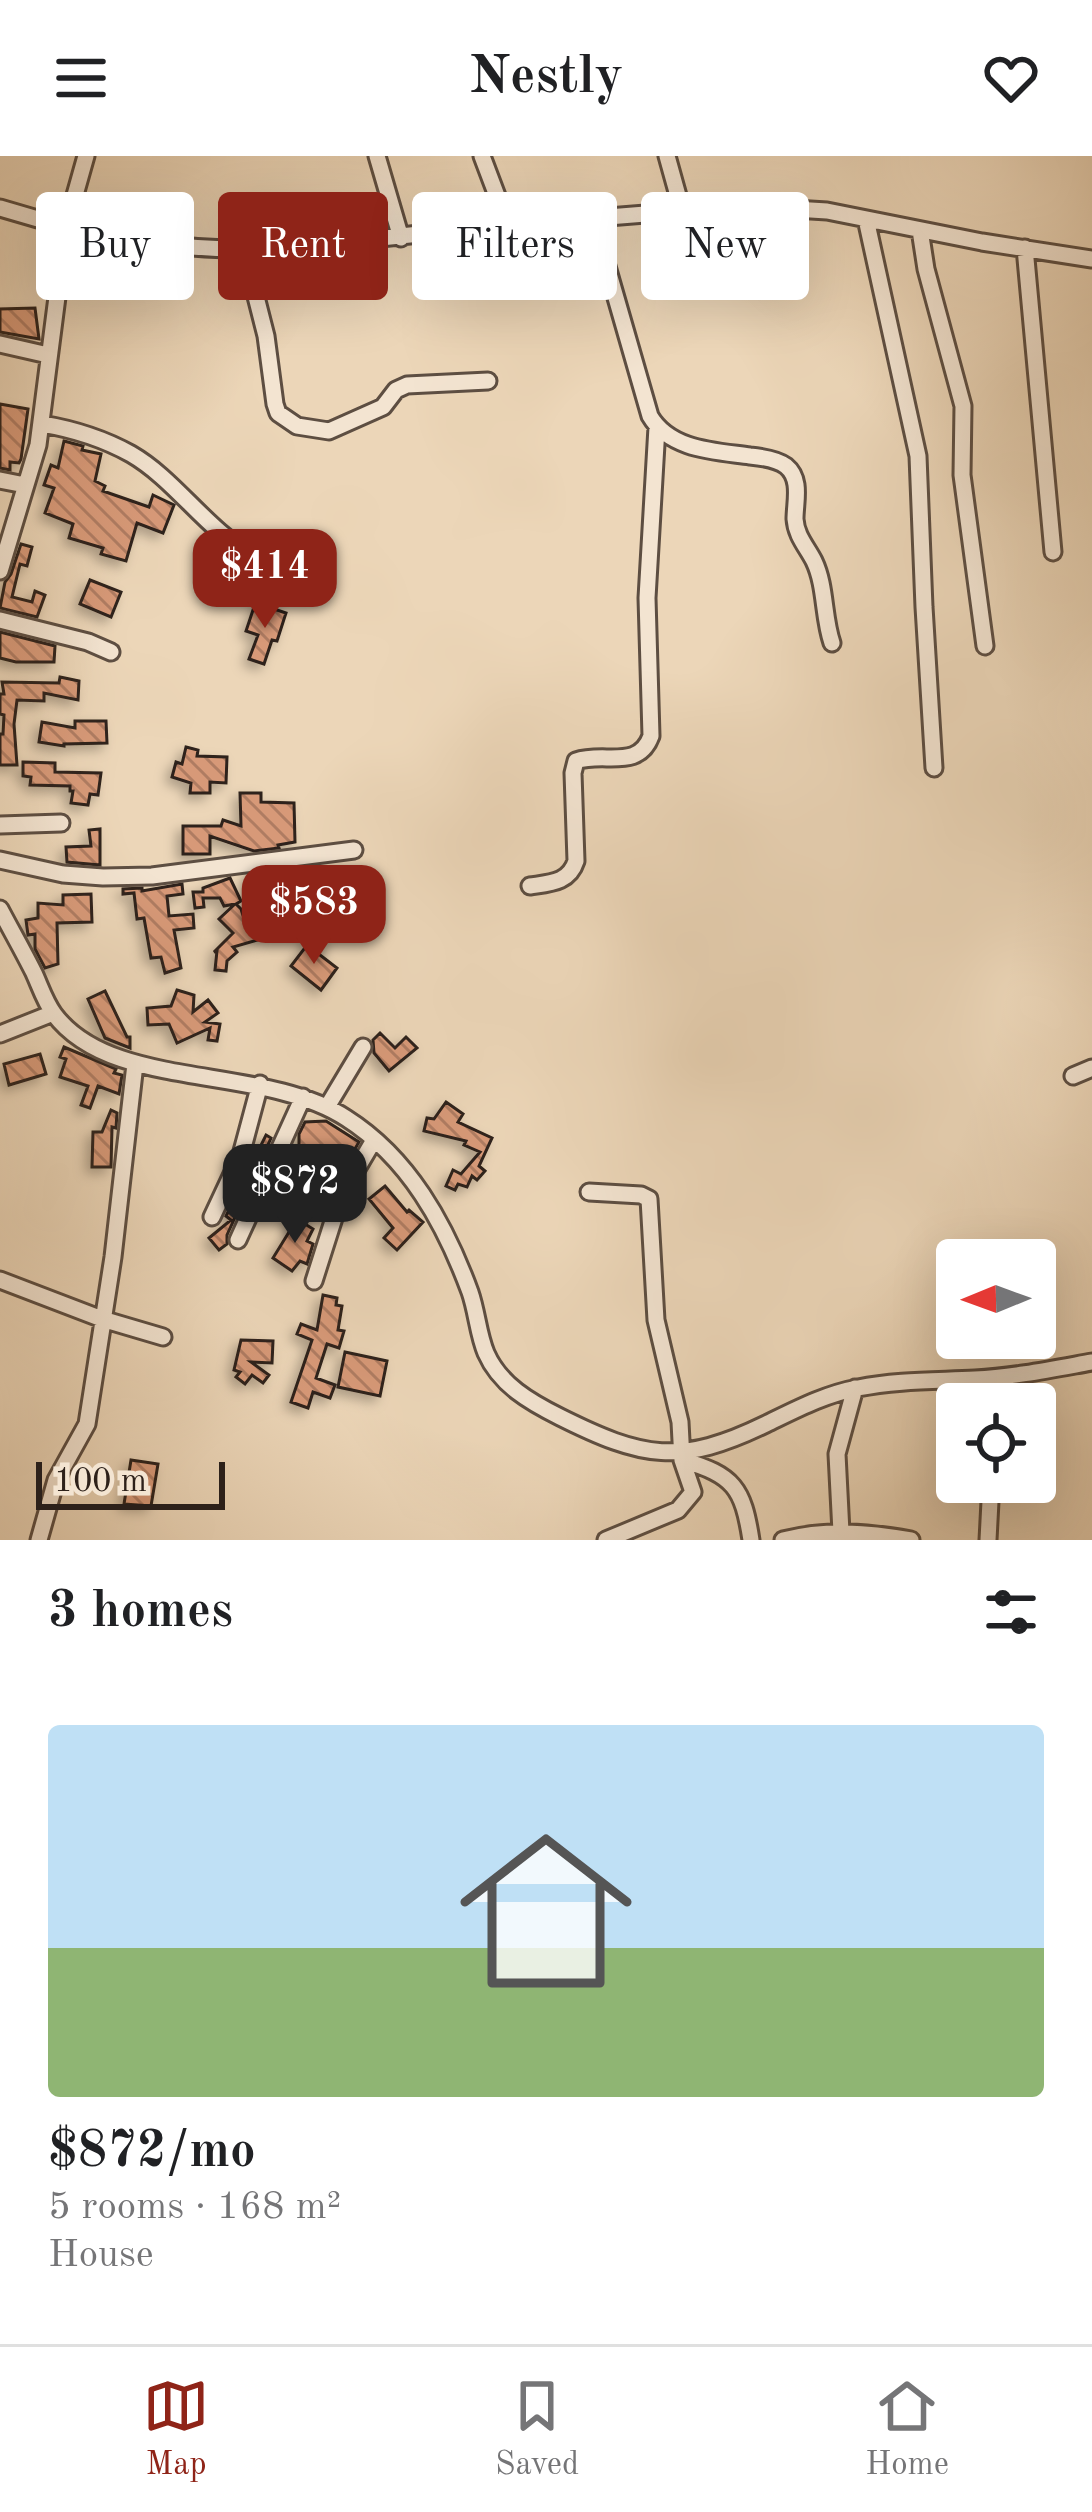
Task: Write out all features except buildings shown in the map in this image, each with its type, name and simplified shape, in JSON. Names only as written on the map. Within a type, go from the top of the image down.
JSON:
[{"type":"street","points":[[76,192],[86,156]]},
{"type":"street","points":[[377,156],[400,238]]},
{"type":"street","points":[[482,156],[496,192]]},
{"type":"street","points":[[667,156],[677,192]]},
{"type":"street","points":[[0,208],[36,218]]},
{"type":"street","points":[[809,211],[1092,259]]},
{"type":"street","points":[[866,218],[918,456],[934,768]]},
{"type":"street","points":[[920,230],[963,406],[962,475],[985,646]]},
{"type":"street","points":[[388,239],[412,237]]},
{"type":"street","points":[[1025,248],[1053,552]]},
{"type":"street","points":[[0,571],[35,460],[56,300]]},
{"type":"street","points":[[256,300],[275,404],[278,413],[297,426],[329,431],[383,407],[396,390],[407,385],[488,381]]},
{"type":"street","points":[[617,300],[657,427],[696,448],[765,458],[790,470],[797,490],[797,532],[818,570],[832,643]]},
{"type":"street","points":[[0,344],[48,355]]},
{"type":"street","points":[[42,424],[130,453],[228,540],[255,556]]},
{"type":"street","points":[[530,886],[566,878],[573,870],[572,773],[576,761],[640,754],[651,736],[647,598],[657,427]]},
{"type":"street","points":[[0,480],[25,485]]},
{"type":"street","points":[[0,620],[111,652]]},
{"type":"street","points":[[0,825],[61,823]]},
{"type":"street","points":[[0,860],[63,874],[152,876],[354,850]]},
{"type":"street","points":[[0,909],[53,1013],[82,1042],[135,1064],[260,1084],[303,1097],[347,1118],[374,1140],[396,1159],[444,1229],[469,1290],[485,1351],[501,1378],[545,1409],[598,1436],[682,1456],[724,1478],[739,1491],[752,1540]]},
{"type":"street","points":[[0,1034],[53,1013]]},
{"type":"street","points":[[327,1107],[363,1048]]},
{"type":"street","points":[[39,1540],[56,1480],[87,1424],[113,1257],[135,1064]]},
{"type":"street","points":[[1072,1076],[1092,1068]]},
{"type":"street","points":[[212,1217],[241,1155],[260,1084]]},
{"type":"street","points":[[238,1240],[303,1097]]},
{"type":"street","points":[[314,1281],[341,1196],[374,1140]]},
{"type":"street","points":[[589,1192],[649,1199],[656,1320],[693,1492],[682,1508],[606,1540]]},
{"type":"street","points":[[0,1280],[163,1337]]},
{"type":"street","points":[[682,1456],[855,1388],[997,1377],[1092,1362]]},
{"type":"street","points":[[841,1532],[837,1454],[855,1388]]},
{"type":"street","points":[[988,1540],[990,1503]]},
{"type":"street","points":[[783,1540],[841,1532],[911,1540]]}]
